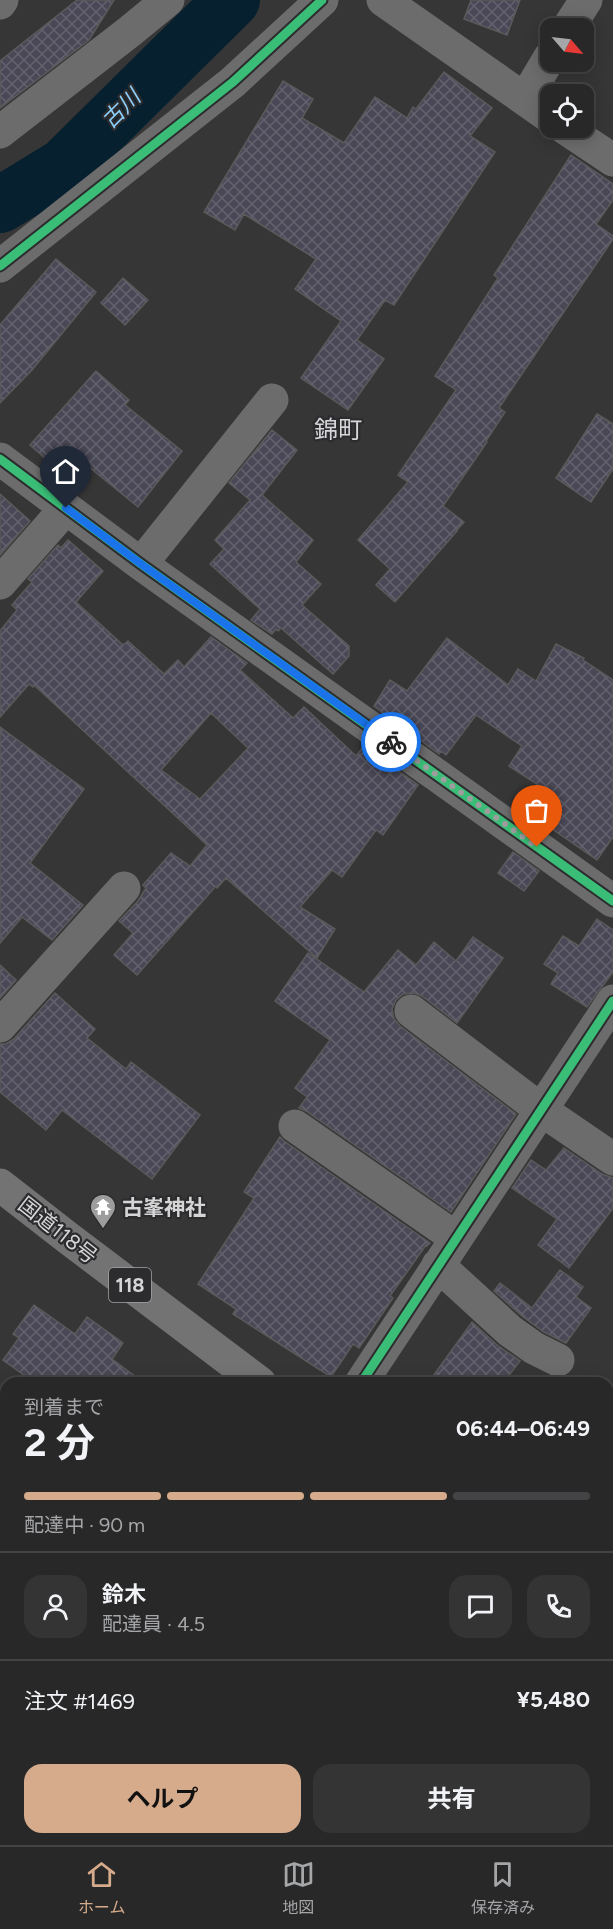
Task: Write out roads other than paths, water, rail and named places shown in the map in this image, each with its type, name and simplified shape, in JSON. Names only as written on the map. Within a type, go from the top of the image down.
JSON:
[{"type":"highway","name":"国道118号","points":[[0,1185],[252,1377]]},
{"type":"street","points":[[0,132],[168,0]]},
{"type":"street","points":[[0,266],[233,82],[322,0]]},
{"type":"street","points":[[383,0],[538,108],[546,72]]},
{"type":"street","points":[[574,18],[586,0]]},
{"type":"street","points":[[580,138],[613,160]]},
{"type":"street","points":[[141,564],[272,400]]},
{"type":"street","points":[[0,459],[141,564],[613,901]]},
{"type":"street","points":[[0,583],[66,508]]},
{"type":"street","points":[[0,1026],[124,888]]},
{"type":"street","points":[[365,1377],[613,1001]]},
{"type":"street","points":[[411,1011],[540,1109],[613,1159]]},
{"type":"street","points":[[295,1126],[456,1238]]},
{"type":"street","points":[[438,1265],[510,1331],[534,1348],[558,1360]]},
{"type":"waterway","name":"古川","points":[[0,205],[64,166],[232,0]]},
{"type":"place","name":"古峯神社","points":[[103,1230]]},
{"type":"district","name":"錦町","points":[[338,429]]}]
